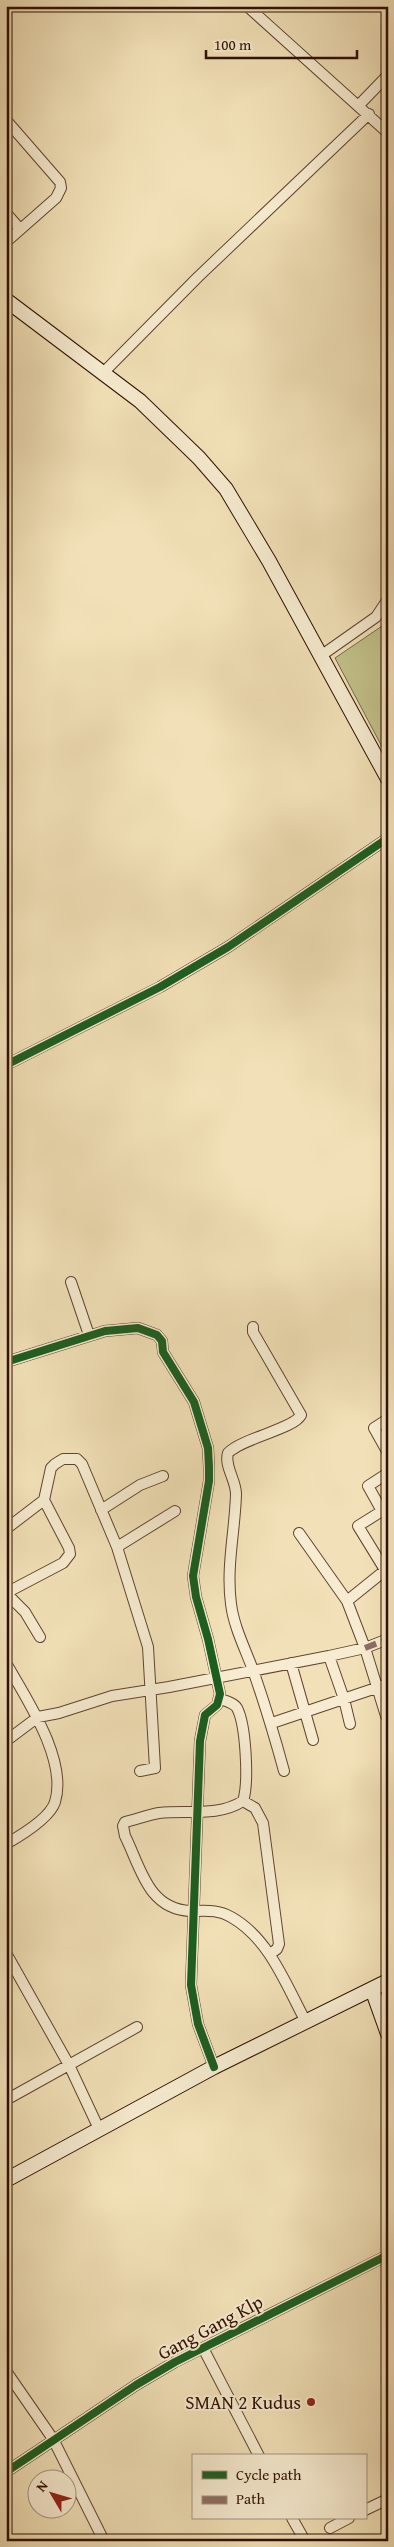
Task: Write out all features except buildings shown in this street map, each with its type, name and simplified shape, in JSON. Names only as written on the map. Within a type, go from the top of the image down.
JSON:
[{"type":"main road","points":[[8,304],[140,401],[176,434],[226,489],[262,548],[322,655],[388,779]]},
{"type":"main road","points":[[6,2180],[214,2067],[388,1981]]},
{"type":"main road","points":[[372,1989],[388,2034]]},
{"type":"street","points":[[247,6],[388,133]]},
{"type":"street","points":[[359,105],[388,75]]},
{"type":"street","points":[[102,374],[198,277],[369,114]]},
{"type":"street","points":[[6,120],[60,182],[61,188],[56,198],[6,242]]},
{"type":"street","points":[[6,137],[14,129]]},
{"type":"street","points":[[6,213],[20,228]]},
{"type":"street","points":[[322,655],[376,617],[388,599]]},
{"type":"street","points":[[6,1065],[160,987],[211,957],[388,838]]},
{"type":"street","points":[[71,1282],[90,1335]]},
{"type":"street","points":[[253,1327],[253,1332],[301,1415],[299,1419],[287,1425],[264,1433],[230,1450],[226,1456],[236,1490],[235,1521],[228,1574],[231,1606],[237,1630],[272,1723],[284,1771]]},
{"type":"street","points":[[6,1362],[90,1335],[138,1328],[157,1335],[162,1341],[163,1352],[199,1415],[208,1448],[209,1481],[193,1576],[196,1597],[208,1639],[220,1700]]},
{"type":"street","points":[[388,1419],[374,1428],[388,1453]]},
{"type":"street","points":[[6,1529],[44,1500],[51,1468],[63,1459],[77,1459],[82,1464],[117,1547],[148,1647],[155,1768],[154,1770],[140,1771]]},
{"type":"street","points":[[346,1601],[387,1569],[358,1526],[382,1510],[368,1486],[388,1473]]},
{"type":"street","points":[[101,1510],[140,1484],[163,1476]]},
{"type":"street","points":[[40,1637],[25,1612],[6,1593],[63,1563],[70,1554],[70,1548],[44,1500]]},
{"type":"street","points":[[117,1547],[175,1511]]},
{"type":"street","points":[[299,1533],[346,1601],[365,1648],[386,1716]]},
{"type":"street","points":[[6,1741],[38,1717],[59,1713],[112,1696],[329,1656],[365,1648],[388,1639]]},
{"type":"street","points":[[329,1656],[344,1699],[350,1724]]},
{"type":"street","points":[[6,1663],[38,1717],[57,1770],[55,1803],[34,1828],[6,1844]]},
{"type":"street","points":[[291,1663],[313,1740]]},
{"type":"street","points":[[272,1723],[388,1684]]},
{"type":"street","points":[[220,1700],[232,1704],[239,1714],[245,1750],[246,1793],[243,1801],[226,1808],[198,1812],[159,1813],[126,1822],[123,1826],[125,1836],[150,1890],[160,1901],[176,1910],[216,1911],[232,1917],[248,1929],[270,1954],[306,2022]]},
{"type":"street","points":[[214,2067],[198,2024],[190,1985],[200,1741],[204,1715],[220,1700]]},
{"type":"street","points":[[243,1801],[255,1808],[262,1823],[266,1843],[279,1944],[277,1949],[270,1954]]},
{"type":"street","points":[[6,1953],[69,2066],[99,2129]]},
{"type":"street","points":[[6,2100],[137,2027]]},
{"type":"street","name":"Gang Gang Klp","points":[[6,2472],[53,2439],[126,2394],[136,2385],[203,2348],[388,2255]]},
{"type":"street","points":[[203,2348],[258,2454]]},
{"type":"street","points":[[7,2372],[53,2439],[104,2541]]},
{"type":"street","points":[[366,2510],[388,2499]]},
{"type":"street","points":[[293,2520],[304,2541]]},
{"type":"street","points":[[330,2528],[345,2520]]},
{"type":"shaded area","points":[[388,622],[388,758],[335,658]]},
{"type":"marked path","points":[[365,1648],[388,1639]]},
{"type":"cycle path","points":[[6,1065],[160,987],[228,947],[388,838]]},
{"type":"cycle path","points":[[6,1362],[105,1331],[138,1328],[157,1335],[162,1341],[163,1352],[194,1402],[208,1448],[209,1481],[193,1576],[196,1597],[208,1639],[220,1694],[217,1705],[205,1715],[200,1741],[191,1985],[198,2024],[214,2067]]},
{"type":"cycle path","points":[[6,2472],[136,2385],[175,2362],[388,2255]]},
{"type":"place","name":"SMAN 2 Kudus","points":[[311,2402]]}]
